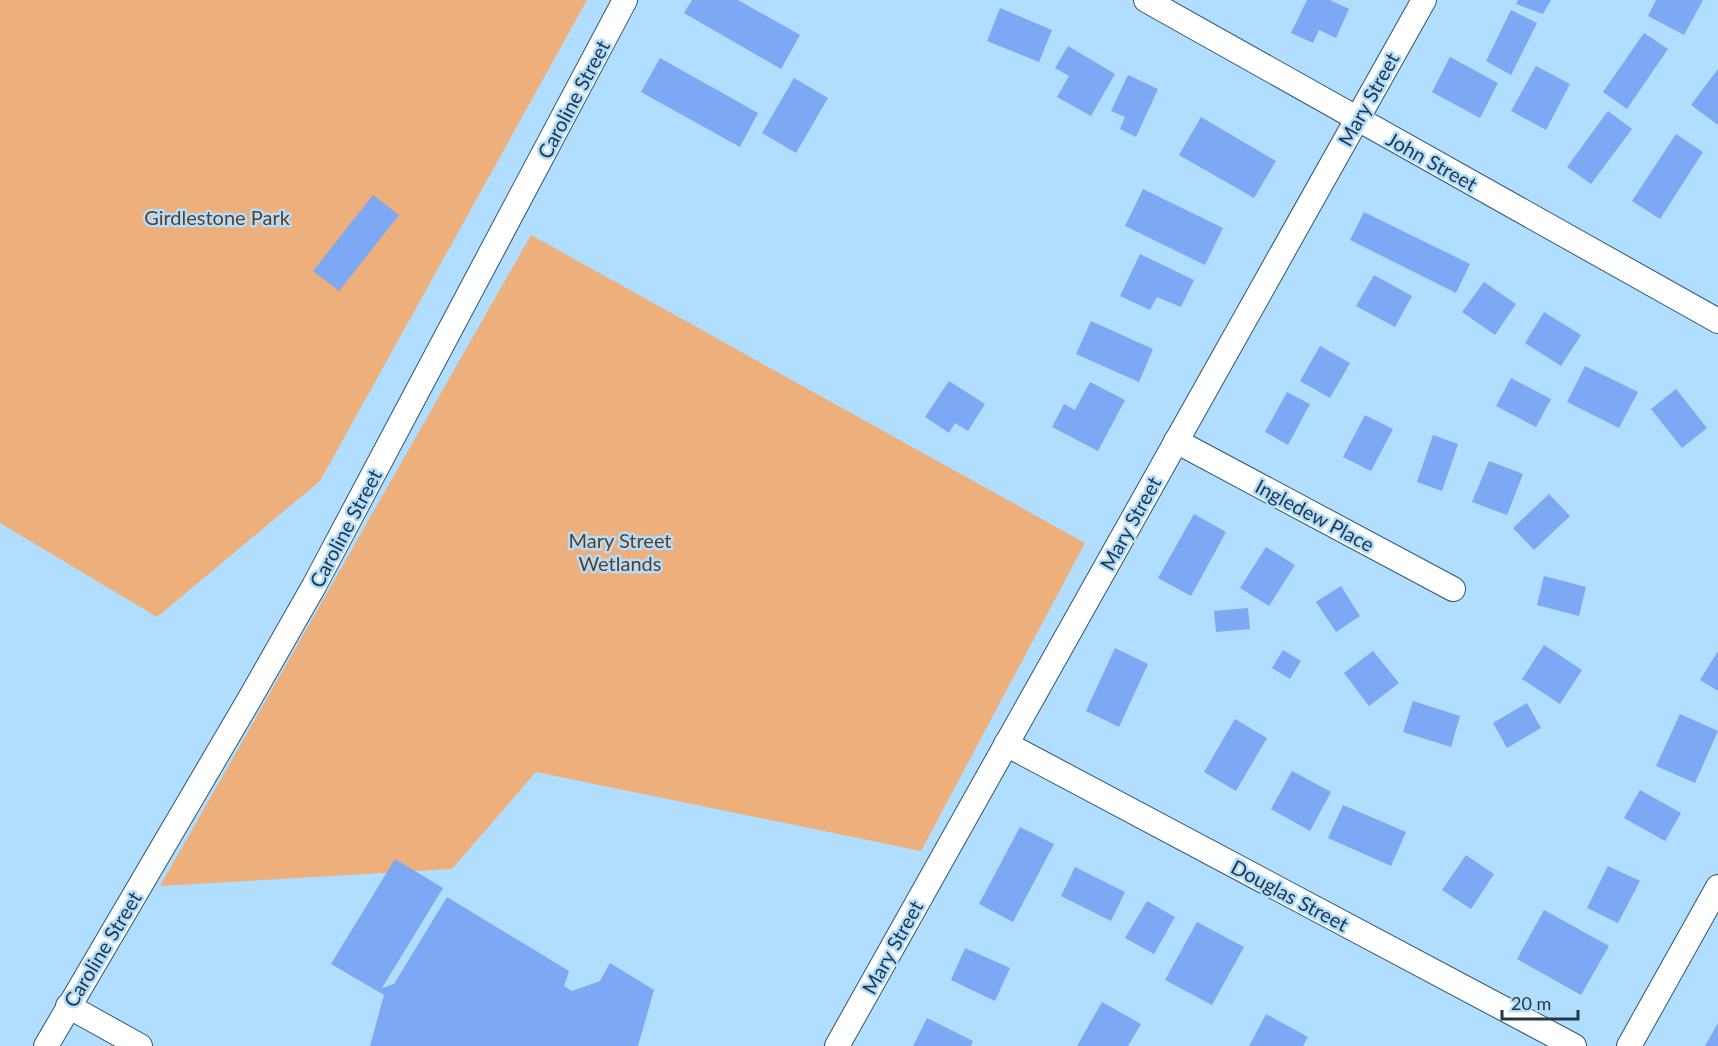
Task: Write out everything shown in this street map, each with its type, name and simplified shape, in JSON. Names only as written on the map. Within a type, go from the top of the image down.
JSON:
[{"type":"street","name":"Caroline Street","points":[[46,1046],[314,586],[625,0]]},
{"type":"street","name":"John Street","points":[[1146,0],[1718,321]]},
{"type":"street","name":"Mary Street","points":[[837,1046],[1424,0]]},
{"type":"street","name":"Ingledew Place","points":[[1176,441],[1453,589]]},
{"type":"street","name":"Douglas Street","points":[[1006,744],[1574,1046]]},
{"type":"street","points":[[1629,1046],[1718,887]]},
{"type":"street","points":[[68,1006],[140,1046]]},
{"type":"green space","name":"Girdlestone Park","points":[[0,0],[587,0],[320,481],[157,617],[0,523]]},
{"type":"green space","name":"Mary Street Wetlands","points":[[531,235],[1085,543],[921,851],[536,772],[452,869],[160,886]]},
{"type":"building","points":[[692,0],[738,0],[800,35],[781,69],[684,13]]},
{"type":"building","points":[[1307,0],[1330,0],[1349,9],[1336,38],[1319,30],[1313,43],[1291,33]]},
{"type":"building","points":[[1518,0],[1551,0],[1543,14],[1516,4]]},
{"type":"building","points":[[1656,0],[1703,0],[1684,35],[1648,16]]},
{"type":"building","points":[[1000,8],[1052,30],[1039,62],[987,41]]},
{"type":"building","points":[[1511,10],[1537,23],[1511,75],[1486,61]]},
{"type":"building","points":[[1644,33],[1668,49],[1627,109],[1603,92]]},
{"type":"building","points":[[1068,46],[1115,74],[1091,116],[1057,97],[1069,76],[1055,68]]},
{"type":"building","points":[[1450,57],[1498,83],[1480,118],[1432,92]]},
{"type":"building","points":[[660,58],[758,113],[740,147],[641,92]]},
{"type":"building","points":[[1536,66],[1570,84],[1546,130],[1511,111]]},
{"type":"building","points":[[1718,69],[1718,125],[1691,105]]},
{"type":"building","points":[[1128,75],[1158,89],[1136,137],[1120,129],[1125,117],[1111,111]]},
{"type":"building","points":[[794,78],[828,98],[796,153],[762,133]]},
{"type":"building","points":[[1608,111],[1632,129],[1591,184],[1567,167]]},
{"type":"building","points":[[1201,117],[1276,161],[1254,198],[1179,155]]},
{"type":"building","points":[[1676,134],[1703,152],[1660,219],[1632,201]]},
{"type":"building","points":[[1143,189],[1223,228],[1205,265],[1125,226]]},
{"type":"building","points":[[373,195],[399,215],[339,291],[313,271]]},
{"type":"building","points":[[1364,212],[1470,264],[1456,293],[1350,240]]},
{"type":"building","points":[[1140,254],[1194,280],[1181,307],[1157,297],[1150,310],[1120,296]]},
{"type":"building","points":[[1374,275],[1412,296],[1395,327],[1356,306]]},
{"type":"building","points":[[1484,282],[1516,304],[1495,335],[1462,312]]},
{"type":"building","points":[[1544,312],[1581,335],[1561,366],[1525,343]]},
{"type":"building","points":[[1091,321],[1153,349],[1139,382],[1076,354]]},
{"type":"building","points":[[1320,346],[1350,363],[1330,398],[1300,381]]},
{"type":"building","points":[[1585,366],[1638,392],[1619,428],[1567,402]]},
{"type":"building","points":[[1511,378],[1551,399],[1536,427],[1496,406]]},
{"type":"building","points":[[949,381],[985,404],[968,431],[955,423],[949,433],[925,417]]},
{"type":"building","points":[[1090,382],[1125,400],[1098,451],[1052,427],[1064,404],[1075,410]]},
{"type":"building","points":[[1676,389],[1707,428],[1682,448],[1651,409]]},
{"type":"building","points":[[1287,392],[1310,404],[1288,445],[1265,432]]},
{"type":"building","points":[[1365,415],[1393,429],[1371,471],[1343,457]]},
{"type":"building","points":[[1433,435],[1458,444],[1442,491],[1417,482]]},
{"type":"building","points":[[1489,461],[1523,474],[1507,515],[1472,502]]},
{"type":"building","points":[[1549,494],[1570,516],[1534,550],[1513,528]]},
{"type":"building","points":[[1194,514],[1226,532],[1191,596],[1158,578]]},
{"type":"building","points":[[1266,547],[1295,565],[1269,606],[1240,588]]},
{"type":"building","points":[[1544,576],[1586,587],[1579,616],[1537,605]]},
{"type":"building","points":[[1341,586],[1360,616],[1336,632],[1316,602]]},
{"type":"building","points":[[1248,608],[1250,629],[1216,632],[1214,611]]},
{"type":"building","points":[[1544,645],[1582,670],[1560,704],[1522,679]]},
{"type":"building","points":[[1115,648],[1148,664],[1119,727],[1086,711]]},
{"type":"building","points":[[1283,650],[1301,661],[1290,679],[1272,668]]},
{"type":"building","points":[[1373,651],[1399,683],[1369,706],[1344,673]]},
{"type":"building","points":[[1718,651],[1718,691],[1700,680]]},
{"type":"building","points":[[1413,701],[1460,716],[1451,747],[1403,732]]},
{"type":"building","points":[[1527,703],[1541,728],[1507,748],[1493,723]]},
{"type":"building","points":[[1680,714],[1718,731],[1695,783],[1656,766]]},
{"type":"building","points":[[1235,719],[1267,738],[1236,791],[1204,772]]},
{"type":"building","points":[[1292,771],[1331,792],[1310,831],[1271,809]]},
{"type":"building","points":[[1640,790],[1681,813],[1665,841],[1624,818]]},
{"type":"building","points":[[1343,805],[1406,832],[1391,866],[1328,838]]},
{"type":"building","points":[[1020,827],[1054,844],[1013,922],[979,904]]},
{"type":"building","points":[[1466,855],[1494,874],[1471,909],[1442,890]]},
{"type":"building","points":[[395,859],[443,888],[382,988],[394,984],[447,897],[569,971],[564,986],[572,991],[600,981],[610,963],[654,990],[638,1046],[370,1046],[384,995],[331,964]]},
{"type":"building","points":[[1608,866],[1640,881],[1618,923],[1587,908]]},
{"type":"building","points":[[1075,867],[1125,892],[1111,921],[1061,896]]},
{"type":"building","points":[[1147,901],[1175,917],[1154,954],[1125,938]]},
{"type":"building","points":[[1544,910],[1609,946],[1581,995],[1517,959]]},
{"type":"building","points":[[1197,922],[1244,947],[1212,1005],[1165,980]]},
{"type":"building","points":[[965,948],[1010,968],[995,1001],[951,980]]},
{"type":"building","points":[[1102,1002],[1141,1024],[1128,1046],[1077,1046]]},
{"type":"building","points":[[1266,1014],[1308,1037],[1303,1046],[1249,1046]]},
{"type":"building","points":[[927,1018],[973,1041],[971,1046],[913,1046]]},
{"type":"building","points":[[1718,1023],[1718,1046],[1705,1046]]}]
